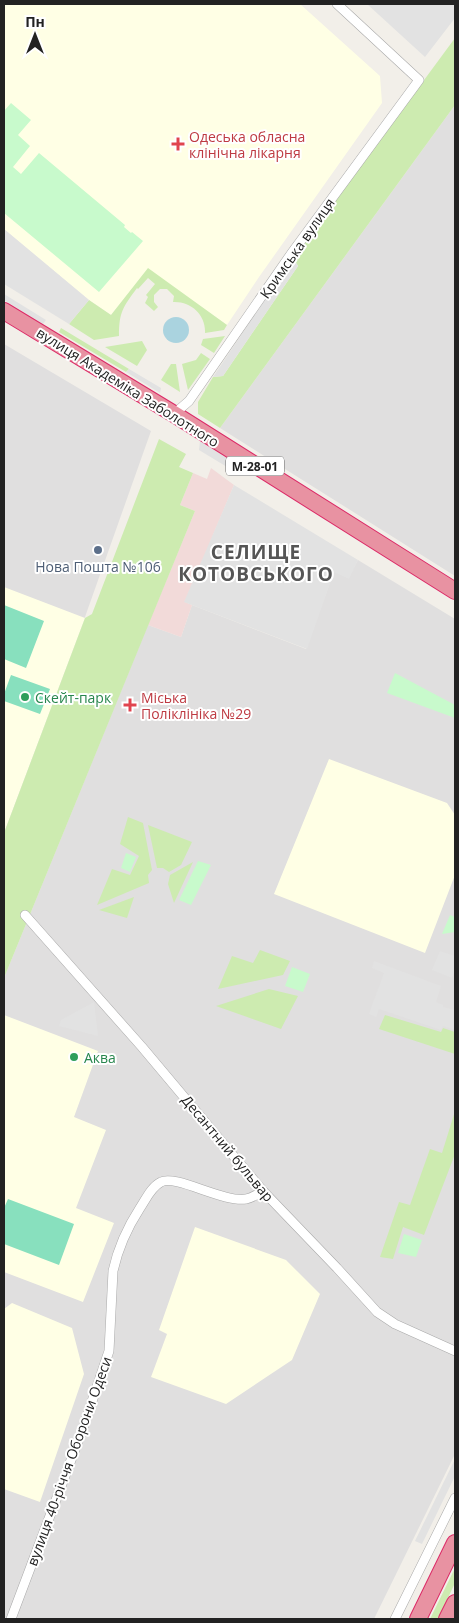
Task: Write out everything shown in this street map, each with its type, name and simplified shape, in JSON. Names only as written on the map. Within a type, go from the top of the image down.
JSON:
[{"type":"highway","name":"вулиця Академіка Заболотного","points":[[4,311],[174,414],[455,592]]},
{"type":"highway","points":[[418,1619],[455,1543]]},
{"type":"highway","points":[[447,1619],[455,1603]]},
{"type":"street","name":"Кримська вулиця","points":[[174,414],[189,401],[292,254],[419,80],[337,4]]},
{"type":"street","name":"Десантний бульвар","points":[[25,915],[142,1047],[263,1191],[385,1319],[455,1351]]},
{"type":"street","name":"вулиця 40-річчя Оборони Одеси","points":[[11,1619],[82,1431],[109,1351],[113,1271],[128,1225],[148,1194],[165,1180],[175,1181],[232,1199],[248,1199],[263,1191]]},
{"type":"street","points":[[395,1619],[455,1498]]},
{"type":"shaded area","name":"Одеська обласна клінічна лікарня","points":[[4,4],[300,4],[380,76],[382,103],[227,325],[148,269],[111,315],[89,300],[4,229]]},
{"type":"shaded area","points":[[367,4],[455,4],[455,18],[425,57]]},
{"type":"shaded area","points":[[455,105],[455,576],[220,428]]},
{"type":"shaded area","points":[[4,229],[89,300],[69,324],[4,284]]},
{"type":"shaded area","points":[[293,258],[298,266],[223,376],[213,377]]},
{"type":"shaded area","points":[[4,294],[46,320],[43,324],[4,300]]},
{"type":"shaded area","points":[[4,344],[151,431],[85,617],[4,833]]},
{"type":"shaded area","points":[[129,369],[161,388],[160,393],[126,372]]},
{"type":"shaded area","points":[[200,441],[233,462],[227,467],[199,450]]},
{"type":"shaded area","points":[[211,468],[234,485],[185,602],[192,605],[181,637],[148,625],[195,511],[180,505],[193,473],[207,479]]},
{"type":"shaded area","points":[[234,485],[358,560],[349,579],[334,572],[307,649],[184,602]]},
{"type":"shaded area","points":[[358,560],[455,619],[455,1454],[374,1619],[4,1619],[4,978],[148,625],[181,637],[192,605],[306,649],[334,571],[354,567]]},
{"type":"shaded area","points":[[4,587],[85,618],[4,833]]},
{"type":"shaded area","points":[[329,759],[447,803],[455,815],[455,875],[425,953],[274,894]]},
{"type":"shaded area","points":[[440,951],[455,956],[455,969],[452,978],[432,970]]},
{"type":"shaded area","points":[[374,961],[441,986],[436,1002],[443,1005],[443,1007],[455,1010],[455,1030],[443,1026],[441,1030],[379,1009],[376,1017],[369,1014],[384,973],[372,968]]},
{"type":"shaded area","points":[[94,1002],[98,1036],[59,1026],[61,1020]]},
{"type":"shaded area","points":[[4,1015],[98,1051],[74,1117],[106,1130],[76,1208],[114,1223],[83,1302],[4,1272]]},
{"type":"shaded area","points":[[195,1227],[286,1260],[320,1294],[292,1360],[226,1404],[151,1377],[167,1334],[159,1330]]},
{"type":"shaded area","points":[[12,1303],[72,1328],[84,1374],[40,1502],[4,1489],[4,1309]]},
{"type":"shaded area","points":[[455,1459],[455,1476],[422,1544],[415,1541]]},
{"type":"green space","points":[[455,38],[455,105],[220,428],[198,414],[198,402],[213,377],[223,376],[298,266],[293,258]]},
{"type":"green space","points":[[11,103],[31,120],[18,135],[30,146],[13,167],[21,174],[39,153],[125,225],[124,227],[131,233],[143,241],[99,292],[4,213],[4,111]]},
{"type":"green space","points":[[148,268],[227,325],[224,330],[205,333],[203,320],[196,310],[186,304],[173,302],[174,296],[167,289],[160,289],[154,295],[154,302],[158,307],[154,311],[145,303],[148,297],[146,295],[155,284],[148,278],[137,288],[125,305],[121,315],[119,336],[94,340],[69,324],[89,300],[111,315]]},
{"type":"green space","points":[[61,328],[129,369],[126,372],[59,332]]},
{"type":"green space","points":[[225,336],[214,353],[201,345],[203,339]]},
{"type":"green space","points":[[142,341],[147,350],[137,366],[105,347]]},
{"type":"green space","points":[[201,353],[210,359],[188,390],[182,364],[196,360]]},
{"type":"green space","points":[[171,364],[176,364],[180,392],[161,380]]},
{"type":"green space","points":[[159,439],[186,454],[179,467],[193,473],[180,505],[195,511],[4,978],[4,833],[85,618],[92,614]]},
{"type":"green space","points":[[4,605],[44,621],[26,668],[4,659]]},
{"type":"green space","points":[[395,673],[455,705],[455,718],[387,693]]},
{"type":"green space","name":"Скейт-парк","points":[[11,675],[50,689],[40,714],[4,701],[4,694]]},
{"type":"green space","points":[[128,817],[143,823],[152,870],[148,875],[149,883],[97,905],[112,869],[130,875],[139,856],[120,844]]},
{"type":"green space","points":[[148,825],[192,842],[181,865],[169,872],[163,868],[157,868]]},
{"type":"green space","points":[[126,853],[136,857],[130,872],[121,868]]},
{"type":"green space","points":[[198,861],[211,865],[191,905],[179,900]]},
{"type":"green space","points":[[193,862],[174,903],[168,884],[170,875]]},
{"type":"green space","points":[[134,897],[127,918],[99,910]]},
{"type":"green space","points":[[450,915],[455,917],[455,932],[442,934]]},
{"type":"green space","points":[[260,950],[290,961],[283,975],[218,989],[232,956],[253,963]]},
{"type":"green space","points":[[292,967],[310,974],[303,992],[285,986]]},
{"type":"green space","points":[[269,989],[298,996],[281,1029],[216,1006]]},
{"type":"green space","points":[[385,1015],[441,1032],[443,1028],[455,1032],[455,1054],[379,1029]]},
{"type":"green space","points":[[455,1111],[455,1154],[424,1235],[403,1227],[393,1259],[380,1257],[399,1202],[410,1205],[430,1149],[442,1153]]},
{"type":"green space","points":[[8,1199],[74,1224],[59,1265],[4,1244],[4,1208]]},
{"type":"green space","points":[[404,1234],[422,1240],[416,1257],[398,1253]]},
{"type":"green space","points":[[455,1568],[455,1583],[438,1619],[430,1619]]},
{"type":"water","points":[[176,317],[185,321],[189,330],[185,339],[176,343],[167,339],[163,330],[167,321]]},
{"type":"place","name":"Одеська обласна клінічна лікарня","points":[[178,144]]},
{"type":"place","name":"Нова Пошта №106","points":[[98,550]]},
{"type":"place","name":"Скейт-парк","points":[[25,697]]},
{"type":"place","name":"Міська Поліклініка №29","points":[[130,705]]},
{"type":"place","name":"Аква","points":[[74,1057]]},
{"type":"district","name":"СЕЛИЩЕ КОТОВСЬКОГО","points":[[256,563]]}]
